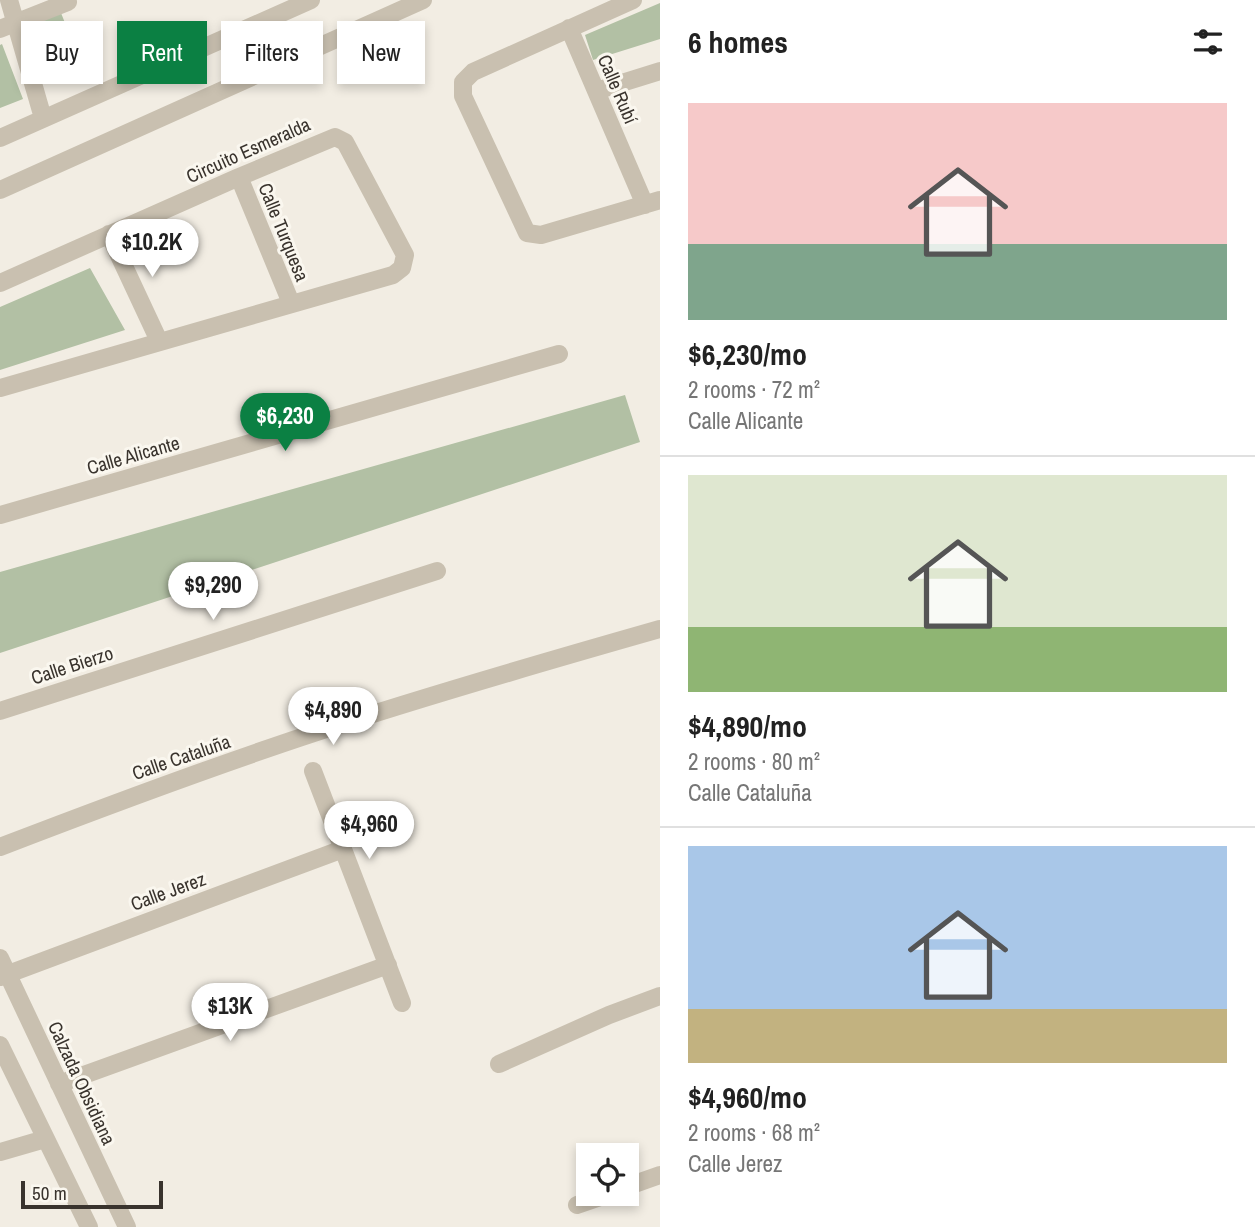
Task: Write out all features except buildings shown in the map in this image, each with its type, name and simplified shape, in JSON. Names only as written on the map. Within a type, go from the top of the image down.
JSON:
[{"type":"street","points":[[9,0],[8,25],[43,118]]},
{"type":"street","points":[[0,138],[312,0]]},
{"type":"street","points":[[0,190],[423,0]]},
{"type":"street","points":[[633,0],[473,72],[463,82],[463,96],[527,233],[541,235],[652,202]]},
{"type":"street","points":[[8,25],[68,2]]},
{"type":"street","name":"Calle Rubí","points":[[569,28],[596,91],[652,202]]},
{"type":"street","points":[[596,91],[660,71]]},
{"type":"street","name":"Circuito Esmeralda","points":[[0,283],[328,138],[339,137],[345,142],[405,255],[402,268],[393,275],[0,388]]},
{"type":"street","name":"Calle Turquesa","points":[[239,177],[291,303]]},
{"type":"street","points":[[109,234],[159,341]]},
{"type":"street","name":"Calle Alicante","points":[[0,515],[559,354]]},
{"type":"street","name":"Calle Bierzo","points":[[0,711],[437,571]]},
{"type":"street","name":"Calle Cataluña","points":[[0,847],[134,796],[314,733],[495,675],[660,629]]},
{"type":"street","points":[[313,771],[401,1003]]},
{"type":"street","name":"Calle Jerez","points":[[2,969],[343,849]]},
{"type":"street","points":[[59,1084],[388,965]]},
{"type":"street","name":"Calzada Obsidiana","points":[[2,969],[127,1227]]},
{"type":"street","points":[[499,1064],[609,1015],[660,996]]},
{"type":"street","points":[[0,1045],[89,1227]]},
{"type":"street","points":[[0,1152],[45,1139]]},
{"type":"street","points":[[639,1182],[660,1175]]},
{"type":"green space","points":[[660,3],[660,39],[593,60],[585,35]]},
{"type":"green space","points":[[61,13],[64,21],[40,21]]},
{"type":"green space","points":[[2,44],[23,99],[0,108],[0,45]]},
{"type":"green space","points":[[90,268],[125,330],[0,370],[0,307]]},
{"type":"green space","points":[[625,395],[640,442],[0,653],[0,572]]}]
